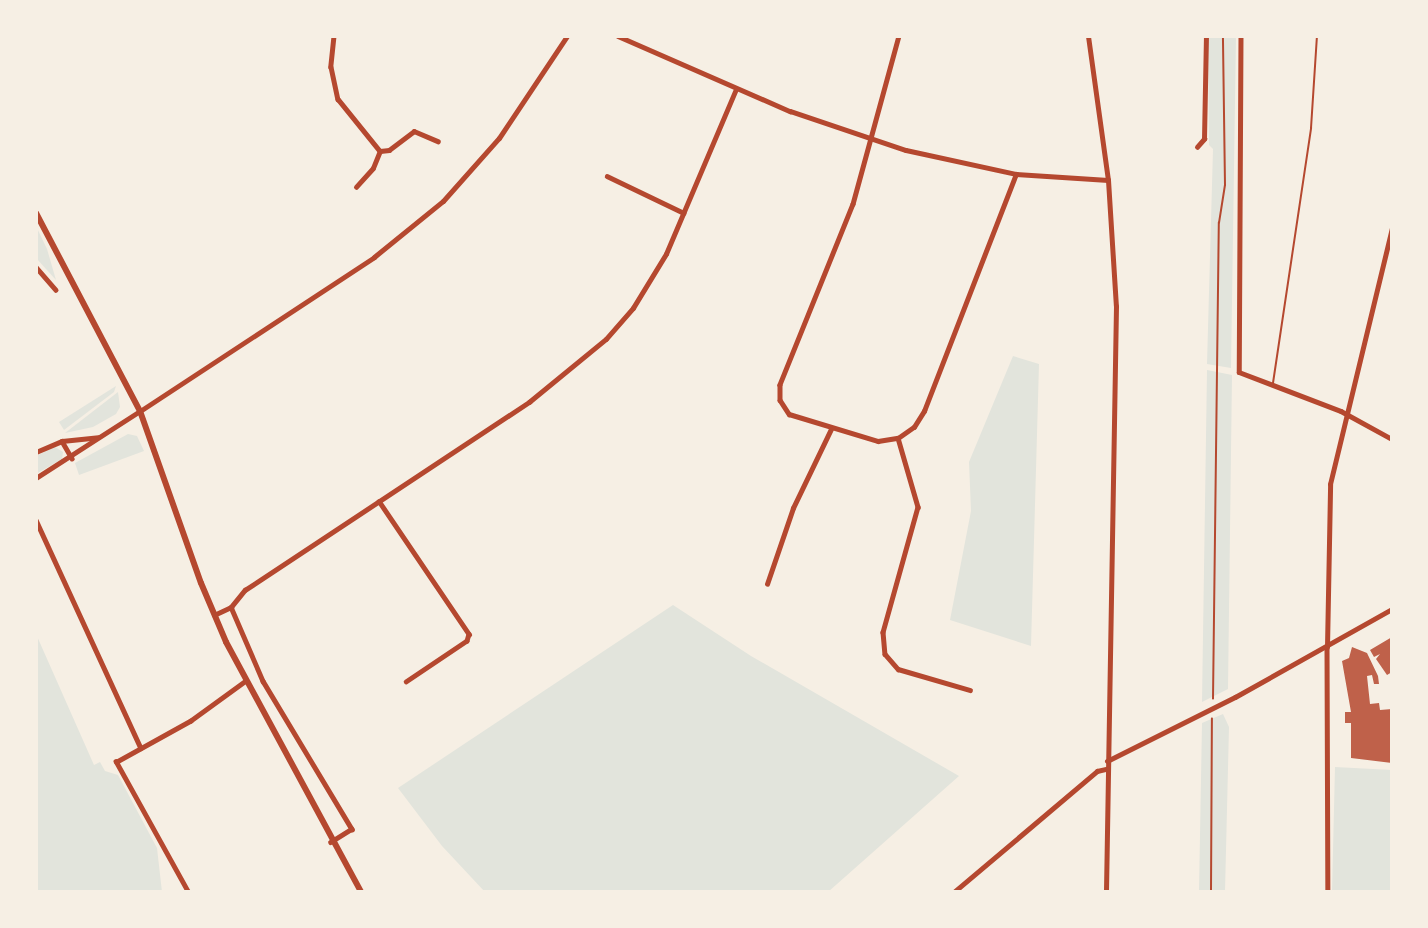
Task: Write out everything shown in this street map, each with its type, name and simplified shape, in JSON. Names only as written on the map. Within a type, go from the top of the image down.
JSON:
[{"type":"main road","points":[[36,213],[140,411],[214,615],[331,842],[361,892]]},
{"type":"street","points":[[36,478],[72,458],[98,437],[374,257],[443,201],[505,130],[567,36]]},
{"type":"street","points":[[618,36],[736,89],[873,140],[954,162],[1016,174],[1108,180]]},
{"type":"street","points":[[899,36],[873,140],[842,234],[779,390],[789,414],[831,429],[878,441],[898,438],[914,427],[924,411],[1016,174]]},
{"type":"street","points":[[1088,36],[1108,180],[1116,322],[1106,769],[1106,892]]},
{"type":"street","points":[[1197,147],[1204,139],[1206,36]]},
{"type":"street","points":[[1241,36],[1239,372],[1346,414],[1392,439]]},
{"type":"street","points":[[333,38],[332,79],[338,99],[380,151]]},
{"type":"street","points":[[214,615],[231,607],[245,590],[529,402],[591,353],[642,295],[684,213],[736,89]]},
{"type":"street","points":[[380,151],[389,150],[414,131],[438,141]]},
{"type":"street","points":[[356,187],[373,168],[380,151]]},
{"type":"street","points":[[607,176],[684,213]]},
{"type":"street","points":[[1328,892],[1328,497],[1392,227]]},
{"type":"street","points":[[36,267],[56,290]]},
{"type":"street","points":[[767,584],[793,508],[831,429]]},
{"type":"street","points":[[36,452],[62,441],[98,437]]},
{"type":"street","points":[[898,438],[916,494],[917,514],[883,632],[883,648],[898,669],[970,690]]},
{"type":"street","points":[[62,441],[72,458]]},
{"type":"street","points":[[379,501],[469,634],[467,641],[406,682]]},
{"type":"street","points":[[36,520],[141,748]]},
{"type":"street","points":[[231,607],[263,681],[352,829],[331,842]]},
{"type":"street","points":[[1107,761],[1327,648],[1392,609]]},
{"type":"street","points":[[188,892],[116,762],[190,721],[246,681]]},
{"type":"street","points":[[954,892],[1097,771],[1106,769]]},
{"type":"lane","points":[[1273,386],[1311,128],[1317,36]]},
{"type":"path","points":[[1212,704],[1219,223],[1225,185],[1223,36]]},
{"type":"path","points":[[1211,892],[1212,716]]},
{"type":"shaded area","points":[[1208,36],[1236,36],[1231,368],[1207,364],[1213,149],[1209,145]]},
{"type":"shaded area","points":[[36,226],[47,249],[56,280],[36,258]]},
{"type":"shaded area","points":[[1013,356],[1039,364],[1031,646],[950,620],[971,511],[969,462]]},
{"type":"shaded area","points":[[1207,370],[1232,375],[1228,689],[1202,702]]},
{"type":"shaded area","points":[[116,386],[114,392],[64,430],[59,422]]},
{"type":"shaded area","points":[[118,392],[120,407],[116,414],[93,427],[65,433]]},
{"type":"shaded area","points":[[128,434],[137,436],[144,451],[79,475],[75,463]]},
{"type":"shaded area","points":[[55,447],[63,452],[62,459],[36,474],[36,456]]},
{"type":"shaded area","points":[[673,605],[751,656],[959,776],[828,892],[485,892],[442,846],[398,788]]},
{"type":"shaded area","points":[[36,634],[94,765],[100,762],[105,771],[118,775],[157,848],[162,892],[36,892]]},
{"type":"shaded area","points":[[1223,714],[1229,727],[1225,892],[1199,892],[1202,723]]},
{"type":"shaded area","points":[[1335,767],[1392,770],[1392,892],[1332,892]]},
{"type":"building","points":[[1392,637],[1392,672],[1387,675],[1376,659],[1380,654],[1374,657],[1370,650]]},
{"type":"building","points":[[1352,647],[1367,653],[1378,676],[1379,684],[1374,684],[1372,675],[1367,676],[1370,704],[1379,703],[1380,710],[1392,709],[1392,763],[1351,758],[1351,723],[1345,723],[1345,712],[1351,712],[1342,661],[1349,658]]}]
